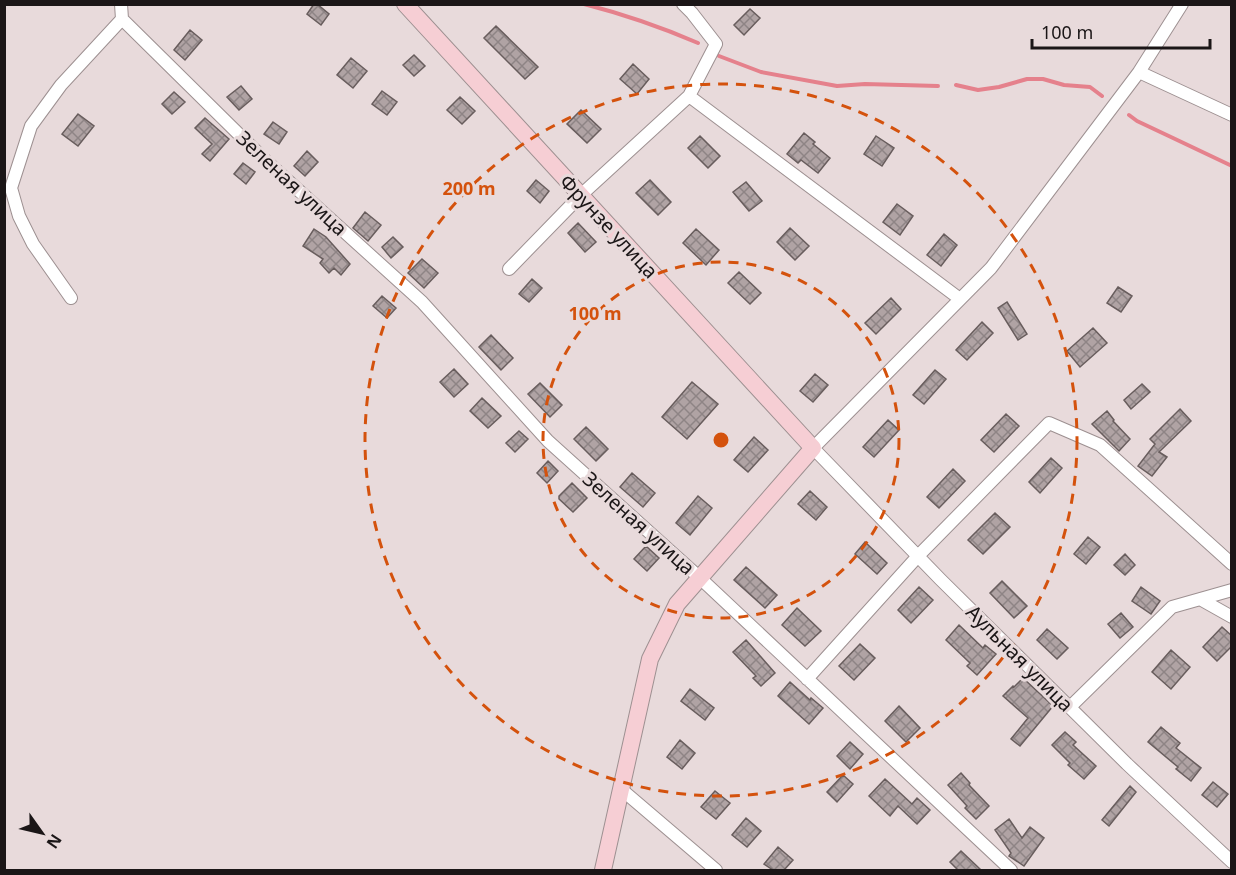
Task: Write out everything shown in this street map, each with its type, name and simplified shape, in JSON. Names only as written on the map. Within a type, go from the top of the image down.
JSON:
[{"type":"street","points":[[71,298],[33,244],[20,216],[11,188],[31,126],[61,85],[122,19],[121,4]]},
{"type":"street","name":"Фрунзе улица","points":[[405,4],[813,448]]},
{"type":"street","points":[[509,268],[581,195],[689,96],[716,44],[683,4]]},
{"type":"street","points":[[603,870],[650,658],[677,604],[813,448],[992,268],[1139,72],[1182,4]]},
{"type":"street","name":"Зеленая улица","points":[[122,19],[265,160],[422,302],[548,441],[700,578],[1011,870]]},
{"type":"street","points":[[1139,72],[1232,115]]},
{"type":"street","points":[[689,96],[960,299]]},
{"type":"street","points":[[807,679],[918,556],[1049,423],[1100,445],[1232,564]]},
{"type":"street","name":"Аульная улица","points":[[813,448],[1070,707],[1232,862]]},
{"type":"street","points":[[1070,707],[1172,607],[1232,590]]},
{"type":"street","points":[[1200,599],[1232,617]]},
{"type":"street","points":[[621,789],[716,870]]},
{"type":"building","points":[[314,4],[329,14],[321,25],[307,14]]},
{"type":"building","points":[[750,9],[760,18],[744,35],[734,25]]},
{"type":"building","points":[[496,26],[538,67],[525,79],[484,38]]},
{"type":"building","points":[[190,30],[202,40],[185,60],[174,50]]},
{"type":"building","points":[[414,55],[425,66],[414,76],[403,65]]},
{"type":"building","points":[[351,58],[367,71],[353,88],[337,75]]},
{"type":"building","points":[[633,64],[649,79],[637,94],[620,79]]},
{"type":"building","points":[[241,86],[252,99],[239,110],[227,97]]},
{"type":"building","points":[[382,91],[397,102],[387,115],[372,104]]},
{"type":"building","points":[[174,92],[185,102],[172,114],[162,104]]},
{"type":"building","points":[[460,97],[475,111],[462,124],[447,110]]},
{"type":"building","points":[[581,110],[601,129],[587,143],[567,124]]},
{"type":"building","points":[[78,114],[94,126],[78,146],[62,134]]},
{"type":"building","points":[[205,118],[229,139],[210,161],[202,154],[212,144],[195,128]]},
{"type":"building","points":[[273,122],[287,132],[279,144],[264,134]]},
{"type":"building","points":[[804,133],[830,158],[818,173],[801,160],[798,163],[787,154]]},
{"type":"building","points":[[700,136],[720,156],[708,168],[688,148]]},
{"type":"building","points":[[876,136],[894,148],[882,166],[864,154]]},
{"type":"building","points":[[307,151],[318,162],[305,176],[294,166]]},
{"type":"building","points":[[243,163],[255,172],[246,184],[234,174]]},
{"type":"building","points":[[536,180],[549,191],[540,203],[527,191]]},
{"type":"building","points":[[650,180],[671,202],[658,215],[636,193]]},
{"type":"building","points":[[746,182],[762,201],[749,211],[733,192]]},
{"type":"building","points":[[897,204],[913,216],[900,235],[883,222]]},
{"type":"building","points":[[365,212],[381,225],[368,241],[353,228]]},
{"type":"building","points":[[578,223],[596,242],[585,252],[568,233]]},
{"type":"building","points":[[790,228],[809,246],[795,260],[777,242]]},
{"type":"building","points":[[314,229],[326,237],[350,264],[341,275],[334,268],[329,273],[320,263],[323,259],[303,246]]},
{"type":"building","points":[[696,229],[719,250],[706,265],[683,243]]},
{"type":"building","points":[[944,234],[957,245],[941,266],[927,255]]},
{"type":"building","points":[[393,237],[403,247],[391,258],[382,247]]},
{"type":"building","points":[[422,259],[438,273],[424,288],[408,273]]},
{"type":"building","points":[[739,272],[761,293],[750,304],[728,283]]},
{"type":"building","points":[[532,279],[542,288],[529,302],[519,294]]},
{"type":"building","points":[[1118,287],[1132,296],[1121,312],[1107,303]]},
{"type":"building","points":[[382,296],[396,308],[387,318],[373,306]]},
{"type":"building","points":[[891,298],[901,309],[876,334],[865,323]]},
{"type":"building","points":[[1007,302],[1027,334],[1018,340],[998,308]]},
{"type":"building","points":[[982,322],[993,333],[967,360],[956,350]]},
{"type":"building","points":[[1093,328],[1107,343],[1080,367],[1067,351]]},
{"type":"building","points":[[491,335],[513,358],[501,370],[479,347]]},
{"type":"building","points":[[454,369],[468,384],[454,397],[440,382]]},
{"type":"building","points":[[935,370],[946,379],[924,404],[913,395]]},
{"type":"building","points":[[815,374],[828,385],[813,402],[800,391]]},
{"type":"building","points":[[692,382],[718,404],[687,439],[662,417]]},
{"type":"building","points":[[540,383],[562,405],[550,417],[528,394]]},
{"type":"building","points":[[1142,384],[1150,392],[1131,409],[1124,400]]},
{"type":"building","points":[[482,398],[501,416],[488,428],[470,411]]},
{"type":"building","points":[[1180,409],[1191,421],[1159,452],[1167,457],[1152,476],[1138,466],[1155,444],[1150,439]]},
{"type":"building","points":[[1107,411],[1130,439],[1119,451],[1092,424]]},
{"type":"building","points":[[1006,414],[1019,426],[994,452],[981,440]]},
{"type":"building","points":[[888,420],[899,430],[874,457],[863,447]]},
{"type":"building","points":[[586,427],[608,449],[596,461],[574,439]]},
{"type":"building","points":[[519,431],[528,439],[515,452],[506,443]]},
{"type":"building","points":[[754,437],[768,450],[748,472],[734,460]]},
{"type":"building","points":[[1051,458],[1062,468],[1040,493],[1029,482]]},
{"type":"building","points":[[548,461],[558,471],[547,483],[537,473]]},
{"type":"building","points":[[953,469],[965,481],[939,508],[927,497]]},
{"type":"building","points":[[632,473],[655,493],[643,507],[620,487]]},
{"type":"building","points":[[572,483],[587,498],[573,512],[559,499],[559,496]]},
{"type":"building","points":[[810,491],[827,507],[816,520],[798,504]]},
{"type":"building","points":[[698,496],[712,508],[690,535],[676,523]]},
{"type":"building","points":[[995,513],[1010,527],[983,554],[968,540]]},
{"type":"building","points":[[1088,537],[1100,547],[1086,564],[1074,554]]},
{"type":"building","points":[[865,542],[887,563],[877,574],[855,554]]},
{"type":"building","points":[[646,546],[659,558],[647,571],[634,559]]},
{"type":"building","points":[[1125,554],[1135,565],[1125,575],[1114,565]]},
{"type":"building","points":[[746,567],[777,595],[765,608],[734,580]]},
{"type":"building","points":[[1002,581],[1027,606],[1014,618],[990,593]]},
{"type":"building","points":[[919,587],[933,600],[911,623],[898,610]]},
{"type":"building","points":[[1141,587],[1160,601],[1151,614],[1132,601]]},
{"type":"building","points":[[797,608],[821,631],[805,646],[782,625]]},
{"type":"building","points":[[1121,613],[1133,627],[1120,638],[1108,624]]},
{"type":"building","points":[[959,625],[983,648],[985,645],[996,654],[977,675],[967,666],[970,663],[946,640]]},
{"type":"building","points":[[1222,627],[1232,636],[1232,646],[1217,661],[1203,647]]},
{"type":"building","points":[[1047,629],[1068,648],[1057,659],[1037,640]]},
{"type":"building","points":[[746,640],[775,673],[761,686],[753,678],[756,676],[733,652]]},
{"type":"building","points":[[860,644],[875,658],[854,680],[839,666]]},
{"type":"building","points":[[1171,650],[1190,667],[1171,689],[1152,672]]},
{"type":"building","points":[[1023,678],[1053,706],[1020,746],[1011,739],[1028,718],[1003,696]]},
{"type":"building","points":[[790,682],[823,708],[809,724],[778,696]]},
{"type":"building","points":[[690,689],[714,708],[705,720],[681,701]]},
{"type":"building","points":[[899,706],[920,728],[906,742],[885,721]]},
{"type":"building","points":[[1161,727],[1180,743],[1176,748],[1201,768],[1191,781],[1148,742]]},
{"type":"building","points":[[1065,732],[1076,742],[1073,745],[1096,766],[1084,779],[1068,765],[1070,763],[1052,745]]},
{"type":"building","points":[[680,740],[695,753],[682,769],[667,757]]},
{"type":"building","points":[[850,742],[863,754],[850,769],[837,756]]},
{"type":"building","points":[[961,773],[989,806],[976,819],[948,785]]},
{"type":"building","points":[[843,775],[853,784],[837,802],[827,792]]},
{"type":"building","points":[[885,779],[912,804],[917,798],[930,810],[917,824],[898,806],[890,816],[869,796]]},
{"type":"building","points":[[1213,782],[1228,794],[1217,807],[1202,795]]},
{"type":"building","points":[[1130,786],[1136,792],[1109,826],[1102,820]]},
{"type":"building","points":[[715,791],[730,803],[716,819],[701,807]]},
{"type":"building","points":[[746,818],[761,831],[747,847],[732,835]]},
{"type":"building","points":[[1009,819],[1022,838],[1030,827],[1044,838],[1024,866],[1009,856],[1011,853],[995,830]]},
{"type":"building","points":[[778,847],[793,860],[784,870],[773,870],[764,864]]},
{"type":"building","points":[[961,851],[981,870],[958,870],[950,862]]},
{"type":"waterway","points":[[584,4],[642,21],[698,43]]},
{"type":"waterway","points":[[719,56],[761,72],[837,86],[865,84],[938,86]]},
{"type":"waterway","points":[[956,85],[978,90],[1027,79],[1043,79],[1064,85],[1090,87],[1102,96]]},
{"type":"waterway","points":[[1129,115],[1137,121],[1232,166]]}]
